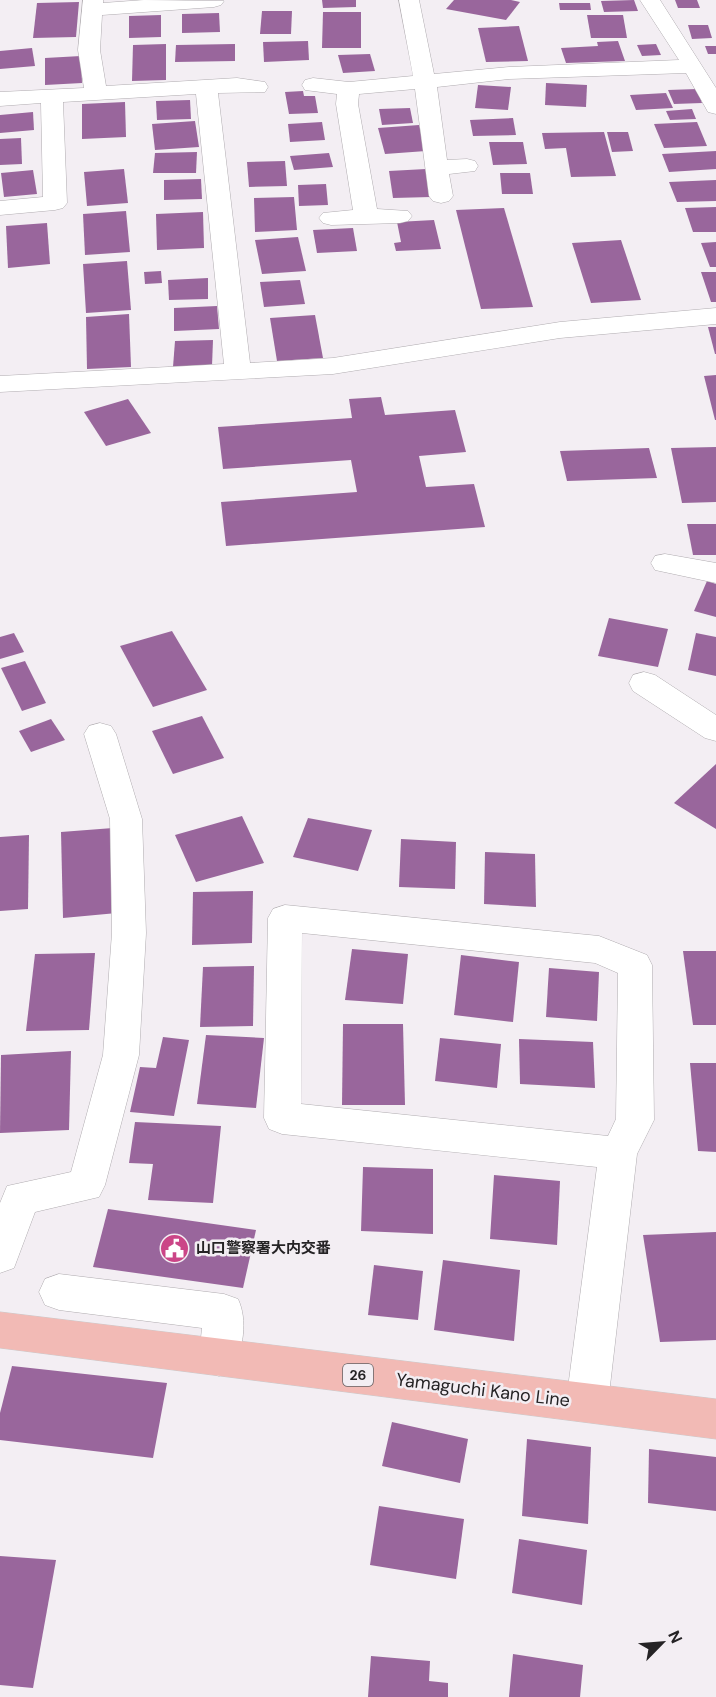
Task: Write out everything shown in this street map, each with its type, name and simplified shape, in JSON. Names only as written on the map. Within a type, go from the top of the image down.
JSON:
[{"type":"main road","name":"Yamaguchi Kano Line","points":[[0,1330],[716,1419]]},
{"type":"street","points":[[409,0],[426,82],[441,196]]},
{"type":"street","points":[[650,0],[693,66],[716,107]]},
{"type":"street","points":[[96,92],[89,51],[92,5],[214,1]]},
{"type":"street","points":[[313,85],[349,89],[509,73],[693,66]]},
{"type":"street","points":[[0,99],[237,85],[256,87]]},
{"type":"street","points":[[206,87],[238,372]]},
{"type":"street","points":[[349,89],[347,104],[366,216]]},
{"type":"street","points":[[0,208],[55,203],[52,96]]},
{"type":"street","points":[[437,168],[467,166]]},
{"type":"street","points":[[331,218],[400,216]]},
{"type":"street","points":[[2,377],[238,372],[333,366],[560,330],[716,316]]},
{"type":"street","points":[[664,563],[716,573]]},
{"type":"street","points":[[644,683],[716,730]]},
{"type":"street","points":[[0,1256],[21,1198],[86,1185],[121,1055],[129,933],[126,819],[100,734]]},
{"type":"street","points":[[587,1403],[618,1153],[635,1120],[635,965],[599,950],[285,918],[282,1118],[618,1153]]},
{"type":"street","points":[[88,1342],[74,1294],[224,1312],[219,1357]]},
{"type":"building","points":[[322,0],[356,0],[356,7],[323,8]]},
{"type":"building","points":[[454,0],[520,2],[506,20],[446,9]]},
{"type":"building","points":[[634,0],[638,11],[604,12],[601,1]]},
{"type":"building","points":[[675,0],[697,0],[700,8],[678,8]]},
{"type":"building","points":[[79,2],[76,37],[33,38],[37,3]]},
{"type":"building","points":[[559,3],[590,3],[591,10],[560,10]]},
{"type":"building","points":[[262,11],[292,11],[291,34],[260,34]]},
{"type":"building","points":[[323,12],[361,12],[361,48],[322,48]]},
{"type":"building","points":[[219,13],[220,32],[182,33],[182,14]]},
{"type":"building","points":[[161,15],[161,37],[129,38],[129,16]]},
{"type":"building","points":[[587,15],[623,15],[627,38],[591,38]]},
{"type":"building","points":[[688,25],[708,25],[712,38],[692,39]]},
{"type":"building","points":[[519,26],[528,61],[486,62],[478,28]]},
{"type":"building","points":[[308,41],[309,60],[264,62],[263,42]]},
{"type":"building","points":[[618,41],[625,61],[566,63],[561,48],[598,46],[597,42]]},
{"type":"building","points":[[166,44],[166,80],[132,81],[133,45]]},
{"type":"building","points":[[235,44],[235,61],[175,62],[176,45]]},
{"type":"building","points":[[656,44],[661,55],[642,56],[637,45]]},
{"type":"building","points":[[705,46],[716,46],[716,54],[708,54]]},
{"type":"building","points":[[32,48],[35,66],[0,69],[0,51]]},
{"type":"building","points":[[370,54],[375,71],[343,73],[338,55]]},
{"type":"building","points":[[81,56],[82,83],[45,85],[45,58]]},
{"type":"building","points":[[546,83],[587,85],[586,107],[545,105]]},
{"type":"building","points":[[478,85],[511,87],[508,110],[475,108]]},
{"type":"building","points":[[697,89],[702,103],[674,104],[668,90]]},
{"type":"building","points":[[303,91],[304,96],[315,96],[318,113],[289,114],[285,92]]},
{"type":"building","points":[[666,93],[673,108],[636,110],[630,95]]},
{"type":"building","points":[[190,100],[191,119],[157,120],[156,101]]},
{"type":"building","points":[[125,102],[126,137],[82,139],[82,104]]},
{"type":"building","points":[[410,108],[413,123],[382,125],[379,109]]},
{"type":"building","points":[[692,109],[696,119],[670,120],[666,111]]},
{"type":"building","points":[[33,112],[34,130],[0,133],[0,115]]},
{"type":"building","points":[[513,118],[516,135],[473,136],[470,120]]},
{"type":"building","points":[[195,121],[199,147],[155,150],[152,124]]},
{"type":"building","points":[[322,122],[325,140],[290,142],[288,124]]},
{"type":"building","points":[[697,122],[707,146],[664,148],[654,124]]},
{"type":"building","points":[[419,125],[426,151],[385,154],[378,128]]},
{"type":"building","points":[[604,132],[616,176],[571,177],[566,148],[545,149],[542,133]]},
{"type":"building","points":[[607,132],[628,132],[633,151],[612,152]]},
{"type":"building","points":[[21,138],[22,164],[0,165],[0,139]]},
{"type":"building","points":[[489,142],[523,142],[527,164],[493,165]]},
{"type":"building","points":[[716,151],[716,169],[669,172],[662,154]]},
{"type":"building","points":[[197,152],[196,173],[153,173],[155,153]]},
{"type":"building","points":[[329,153],[333,167],[294,170],[290,156]]},
{"type":"building","points":[[285,161],[287,186],[249,187],[247,162]]},
{"type":"building","points":[[124,169],[128,203],[87,206],[84,172]]},
{"type":"building","points":[[426,169],[431,197],[393,198],[389,171]]},
{"type":"building","points":[[33,170],[37,194],[4,197],[1,173]]},
{"type":"building","points":[[500,173],[530,173],[533,194],[502,194]]},
{"type":"building","points":[[201,179],[202,199],[164,200],[164,180]]},
{"type":"building","points":[[716,180],[716,201],[677,202],[669,182]]},
{"type":"building","points":[[326,184],[328,205],[299,206],[298,185]]},
{"type":"building","points":[[294,197],[297,230],[255,232],[254,198]]},
{"type":"building","points":[[716,207],[716,232],[693,232],[685,208]]},
{"type":"building","points":[[504,208],[533,307],[481,309],[456,210]]},
{"type":"building","points":[[126,211],[130,252],[85,255],[83,214]]},
{"type":"building","points":[[203,212],[204,248],[157,250],[156,214]]},
{"type":"building","points":[[434,220],[441,249],[396,251],[394,243],[401,242],[397,222]]},
{"type":"building","points":[[47,223],[50,264],[8,268],[6,226]]},
{"type":"building","points":[[353,228],[357,251],[317,253],[313,230]]},
{"type":"building","points":[[298,237],[306,271],[262,274],[255,240]]},
{"type":"building","points":[[621,240],[641,300],[591,303],[572,243]]},
{"type":"building","points":[[716,242],[716,267],[710,267],[701,243]]},
{"type":"building","points":[[127,261],[131,310],[86,313],[83,264]]},
{"type":"building","points":[[161,271],[162,283],[145,284],[144,272]]},
{"type":"building","points":[[701,272],[716,272],[716,302],[711,302]]},
{"type":"building","points":[[208,278],[208,299],[169,300],[168,280]]},
{"type":"building","points":[[300,280],[305,304],[264,307],[260,282]]},
{"type":"building","points":[[217,306],[219,329],[174,331],[174,308]]},
{"type":"building","points":[[129,314],[131,367],[87,369],[86,317]]},
{"type":"building","points":[[315,315],[323,358],[277,361],[270,318]]},
{"type":"building","points":[[708,327],[716,327],[716,354],[715,354]]},
{"type":"building","points":[[213,340],[212,366],[173,367],[175,341]]},
{"type":"building","points":[[716,375],[716,420],[715,420],[704,376]]},
{"type":"building","points":[[381,397],[385,415],[455,410],[466,452],[419,456],[426,487],[474,484],[485,527],[226,546],[221,502],[357,492],[351,460],[223,469],[218,427],[352,418],[349,399]]},
{"type":"building","points":[[128,399],[151,433],[106,446],[84,412]]},
{"type":"building","points":[[716,447],[716,502],[682,503],[671,448]]},
{"type":"building","points":[[649,448],[657,478],[567,481],[560,451]]},
{"type":"building","points":[[687,524],[716,524],[716,555],[693,555]]},
{"type":"building","points":[[707,581],[716,584],[716,617],[694,611]]},
{"type":"building","points":[[609,618],[668,629],[658,667],[598,656]]},
{"type":"building","points":[[172,631],[207,690],[153,707],[120,646]]},
{"type":"building","points":[[14,633],[24,652],[0,659],[0,637]]},
{"type":"building","points":[[696,633],[716,637],[716,676],[688,670]]},
{"type":"building","points":[[25,661],[46,703],[22,711],[1,668]]},
{"type":"building","points":[[202,716],[224,758],[173,774],[152,731]]},
{"type":"building","points":[[51,719],[65,740],[31,752],[19,731]]},
{"type":"building","points":[[716,764],[716,829],[674,803]]},
{"type":"building","points":[[242,816],[264,863],[196,882],[175,835]]},
{"type":"building","points":[[308,818],[372,830],[358,871],[293,857]]},
{"type":"building","points":[[113,828],[117,913],[63,918],[61,832]]},
{"type":"building","points":[[29,835],[28,909],[0,911],[0,837]]},
{"type":"building","points":[[401,839],[456,842],[455,889],[399,887]]},
{"type":"building","points":[[485,852],[535,854],[536,907],[484,904]]},
{"type":"building","points":[[253,891],[252,943],[192,945],[193,892]]},
{"type":"building","points":[[352,949],[408,954],[403,1004],[345,1000]]},
{"type":"building","points":[[683,951],[716,951],[716,1025],[693,1025]]},
{"type":"building","points":[[95,953],[89,1030],[26,1031],[35,954]]},
{"type":"building","points":[[461,955],[519,962],[513,1022],[454,1015]]},
{"type":"building","points":[[254,966],[253,1026],[200,1027],[203,967]]},
{"type":"building","points":[[549,968],[599,972],[597,1021],[546,1017]]},
{"type":"building","points":[[343,1024],[403,1024],[405,1105],[342,1105]]},
{"type":"building","points":[[206,1035],[264,1038],[256,1108],[197,1104]]},
{"type":"building","points":[[163,1037],[189,1040],[174,1116],[130,1112],[140,1067],[156,1068]]},
{"type":"building","points":[[440,1038],[501,1044],[497,1088],[435,1081]]},
{"type":"building","points":[[519,1039],[593,1042],[595,1088],[520,1084]]},
{"type":"building","points":[[71,1051],[69,1130],[0,1133],[1,1055]]},
{"type":"building","points":[[690,1063],[716,1063],[716,1152],[698,1151]]},
{"type":"building","points":[[135,1122],[221,1126],[213,1203],[148,1200],[153,1164],[129,1163]]},
{"type":"building","points":[[363,1167],[433,1169],[433,1234],[361,1231]]},
{"type":"building","points":[[494,1175],[560,1181],[557,1245],[490,1239]]},
{"type":"building","name":"山口警察署大内交番","points":[[108,1209],[256,1230],[243,1288],[93,1267]]},
{"type":"building","points":[[716,1232],[716,1340],[660,1342],[643,1235]]},
{"type":"building","points":[[443,1260],[520,1270],[514,1341],[434,1330]]},
{"type":"building","points":[[374,1265],[423,1271],[418,1320],[368,1315]]},
{"type":"building","points":[[12,1366],[167,1383],[153,1458],[0,1440],[0,1413]]},
{"type":"building","points":[[392,1422],[468,1439],[460,1483],[382,1466]]},
{"type":"building","points":[[527,1439],[591,1447],[588,1524],[522,1516]]},
{"type":"building","points":[[649,1449],[716,1457],[716,1511],[648,1503]]},
{"type":"building","points":[[379,1506],[464,1519],[456,1579],[370,1565]]},
{"type":"building","points":[[519,1539],[587,1550],[582,1605],[512,1593]]},
{"type":"building","points":[[0,1556],[56,1560],[33,1688],[0,1685]]},
{"type":"building","points":[[513,1654],[583,1665],[580,1697],[509,1697]]},
{"type":"building","points":[[371,1656],[430,1661],[429,1681],[448,1683],[448,1697],[368,1697]]},
{"type":"place","name":"山口警察署大内交番","points":[[175,1248]]}]
